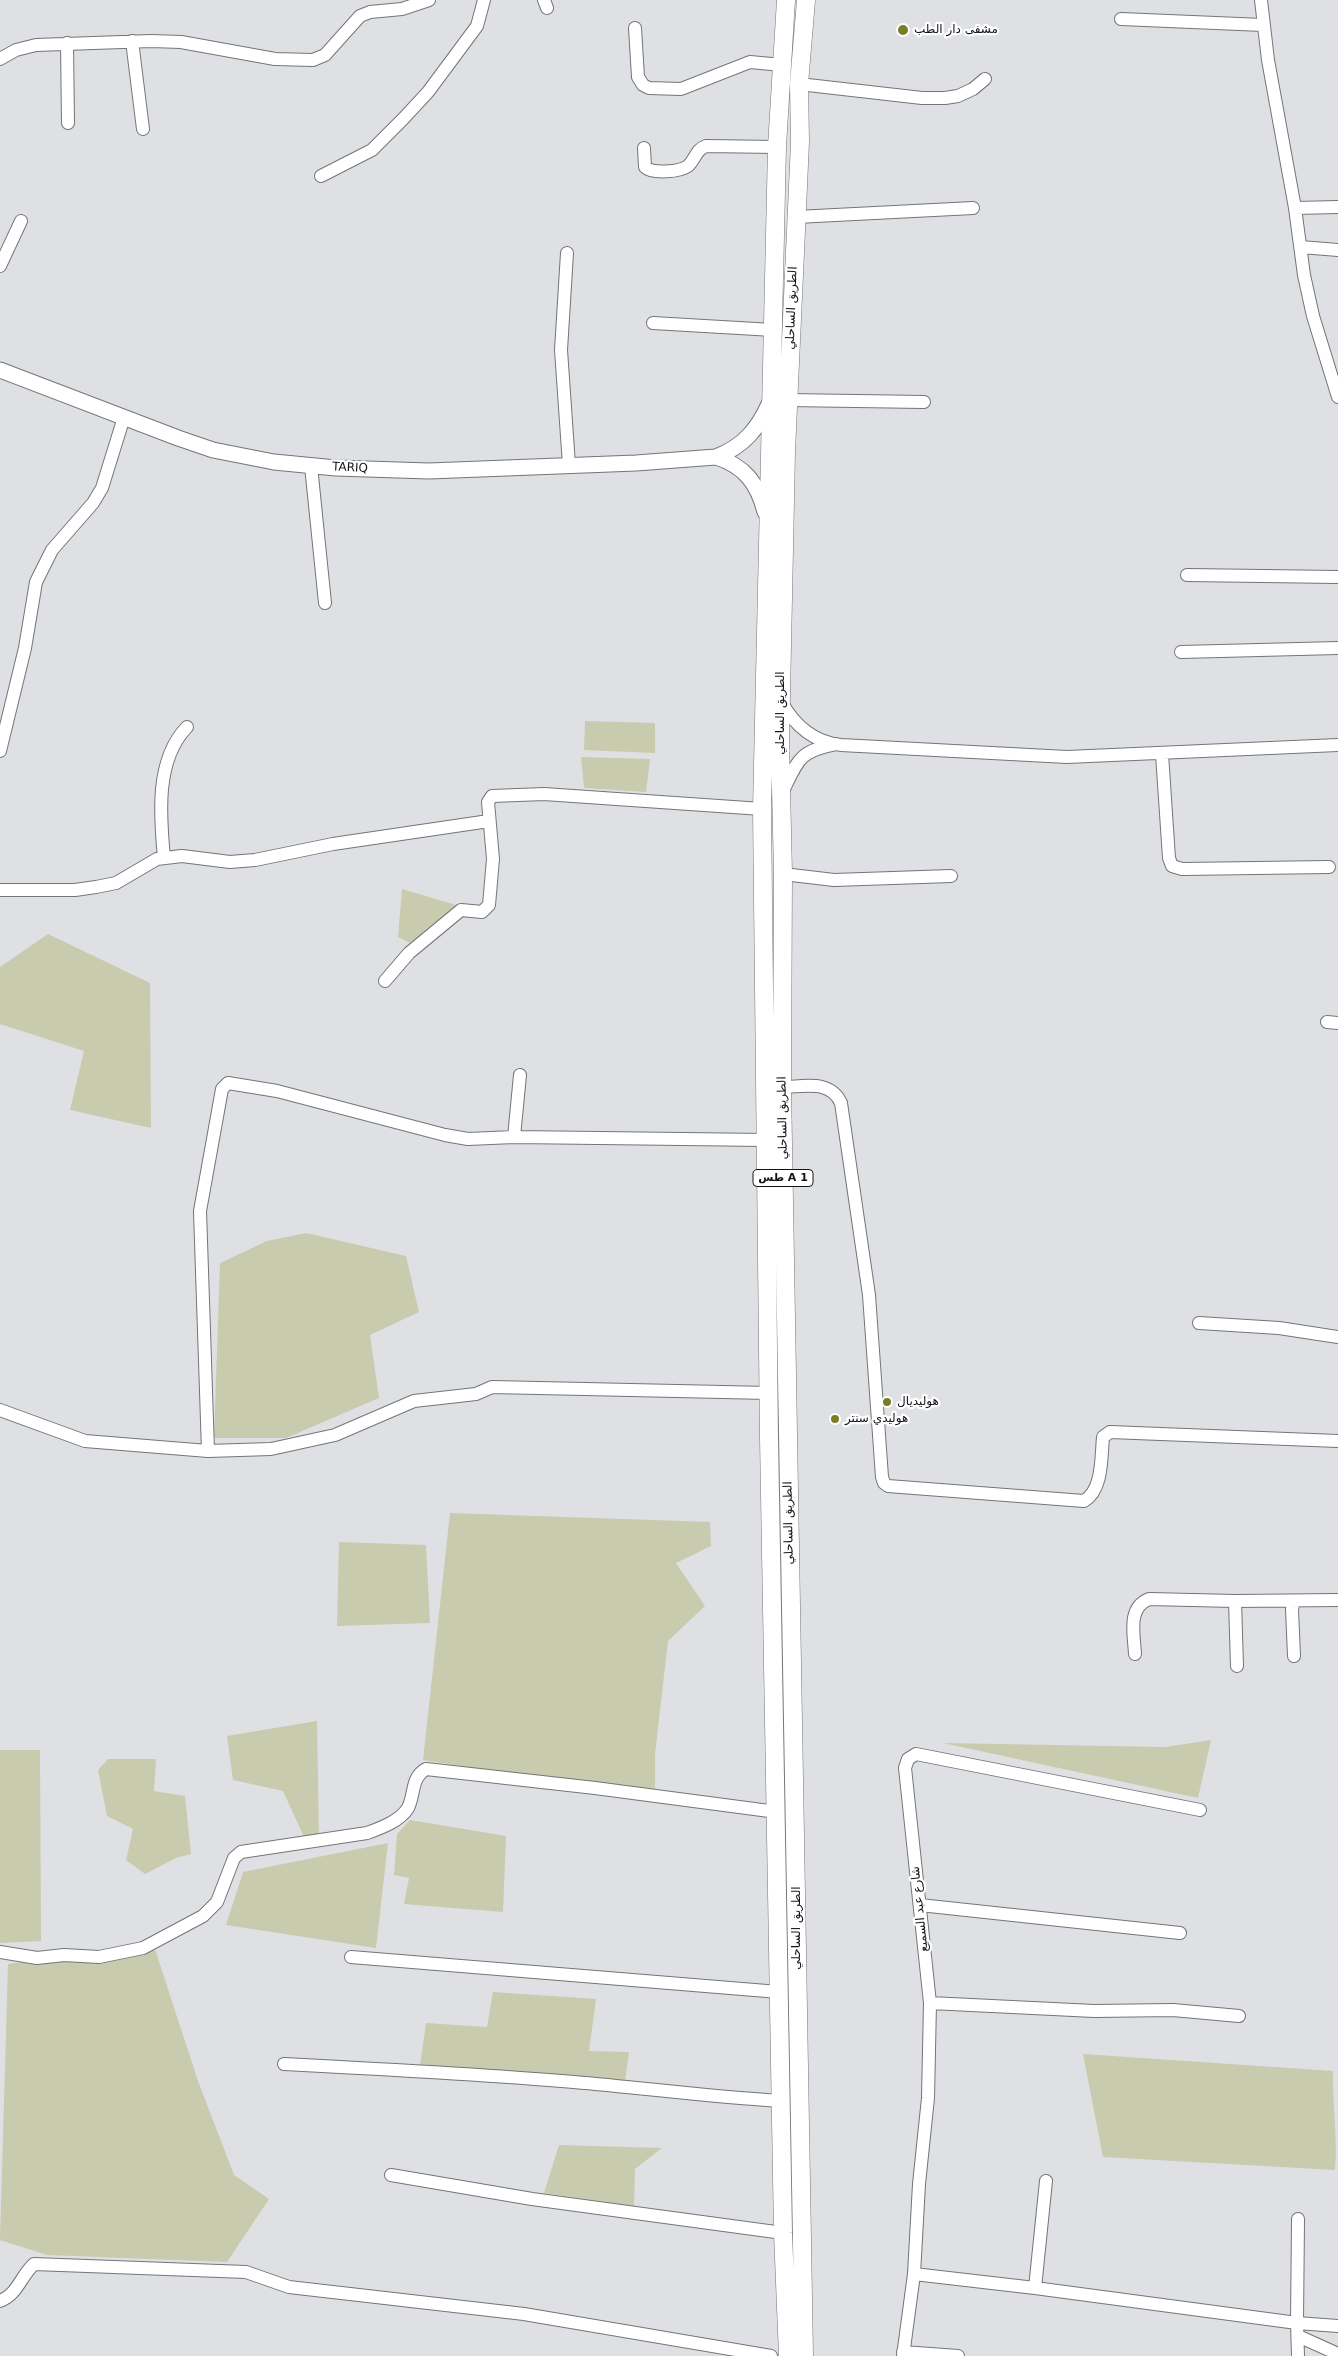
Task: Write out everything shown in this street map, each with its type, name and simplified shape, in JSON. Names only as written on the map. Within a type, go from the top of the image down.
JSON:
[{"type":"highway","name":"الطريق الساحلي","points":[[786,0],[777,147],[767,518],[762,809],[769,1393],[783,2233],[788,2356]]},
{"type":"highway","name":"الطريق الساحلي","points":[[804,2356],[782,1087],[783,874],[781,701],[788,400],[800,142],[799,84],[806,0]]},
{"type":"main road","name":"TARIQ","points":[[0,370],[213,450],[274,462],[311,466],[429,471],[636,464],[716,456]]},
{"type":"main road","points":[[716,456],[728,452],[749,438],[757,428],[770,402]]},
{"type":"main road","points":[[716,456],[728,460],[747,474],[760,494],[767,518]]},
{"type":"street","points":[[0,59],[16,50],[36,45],[132,41],[181,42],[275,59],[313,60],[325,55],[360,16],[370,12],[402,9],[429,0]]},
{"type":"street","points":[[320,176],[372,150],[403,119],[428,92],[476,26],[484,0]]},
{"type":"street","points":[[1261,0],[1275,103],[1295,208],[1304,275],[1312,316],[1338,397]]},
{"type":"street","points":[[1121,19],[1263,25]]},
{"type":"street","points":[[635,28],[638,77],[643,86],[649,88],[681,89],[750,62],[782,65]]},
{"type":"street","points":[[132,41],[143,129]]},
{"type":"street","points":[[67,43],[68,123]]},
{"type":"street","points":[[799,84],[922,98],[944,98],[958,96],[973,89],[985,79]]},
{"type":"street","points":[[644,148],[645,167],[652,171],[682,168],[689,165],[700,148],[706,146],[777,147]]},
{"type":"street","points":[[796,217],[973,208]]},
{"type":"street","points":[[1295,208],[1338,208]]},
{"type":"street","points":[[0,266],[21,221]]},
{"type":"street","points":[[1301,247],[1338,250]]},
{"type":"street","points":[[567,253],[560,350],[569,465]]},
{"type":"street","points":[[653,323],[773,330]]},
{"type":"street","points":[[788,400],[924,402]]},
{"type":"street","points":[[0,751],[25,648],[36,582],[52,550],[94,503],[102,488],[124,417]]},
{"type":"street","points":[[311,466],[326,603]]},
{"type":"street","points":[[1187,575],[1338,577]]},
{"type":"street","points":[[1181,652],[1338,648]]},
{"type":"street","points":[[781,701],[793,719],[804,730],[836,744]]},
{"type":"street","points":[[164,858],[161,814],[165,775],[174,743],[187,727]]},
{"type":"street","points":[[782,793],[801,757],[816,749],[836,744],[1067,757],[1338,745]]},
{"type":"street","points":[[1162,754],[1169,858],[1172,866],[1182,869],[1329,867]]},
{"type":"street","points":[[385,981],[409,953],[461,910],[478,912],[486,910],[489,905],[492,884],[489,798],[497,795],[544,794],[762,809]]},
{"type":"street","points":[[0,890],[75,890],[116,883],[130,877],[152,860],[164,858],[182,856],[230,862],[255,860],[332,844],[489,821]]},
{"type":"street","points":[[783,874],[834,880],[951,876]]},
{"type":"street","points":[[514,1137],[520,1075]]},
{"type":"street","points":[[208,1452],[200,1211],[222,1089],[228,1083],[277,1090],[445,1135],[468,1139],[514,1137],[767,1140]]},
{"type":"street","points":[[782,1087],[825,1087],[835,1092],[841,1103],[869,1295],[876,1417],[882,1477],[884,1483],[888,1486],[1084,1501],[1092,1496],[1096,1488],[1103,1437],[1110,1432],[1338,1441]]},
{"type":"street","points":[[1198,1323],[1279,1328],[1338,1337]]},
{"type":"street","points":[[0,1410],[85,1441],[208,1452],[271,1449],[335,1435],[414,1401],[476,1394],[492,1387],[769,1393]]},
{"type":"street","points":[[1134,1654],[1133,1614],[1140,1603],[1149,1599],[1234,1601],[1338,1600]]},
{"type":"street","points":[[1234,1601],[1238,1666]]},
{"type":"street","points":[[1294,1601],[1292,1609],[1294,1656]]},
{"type":"street","name":"شارع عبد السميع","points":[[903,2354],[914,2274],[919,2184],[928,2098],[930,2003],[905,1768],[908,1759],[916,1754],[1200,1810]]},
{"type":"street","points":[[0,1952],[37,1958],[64,1955],[99,1957],[143,1948],[203,1916],[217,1902],[234,1858],[241,1852],[367,1833],[379,1829],[391,1823],[407,1809],[416,1777],[426,1769],[595,1788],[777,1812]]},
{"type":"street","points":[[920,1905],[1180,1933]]},
{"type":"street","points":[[351,1957],[779,1992]]},
{"type":"street","points":[[930,2003],[1094,2011],[1173,2010],[1239,2016]]},
{"type":"street","points":[[284,2064],[494,2076],[715,2097],[782,2101]]},
{"type":"street","points":[[391,2175],[532,2199],[783,2233]]},
{"type":"street","points":[[1035,2288],[1046,2181]]},
{"type":"street","points":[[1298,2218],[1298,2356]]},
{"type":"street","points":[[0,2301],[10,2297],[18,2287],[24,2273],[34,2264],[246,2272],[289,2287],[524,2314],[771,2356]]},
{"type":"street","points":[[914,2274],[1297,2323],[1338,2326]]},
{"type":"street","points":[[1298,2336],[1338,2354]]},
{"type":"street","points":[[903,2354],[958,2356]]},
{"type":"green space","points":[[585,721],[655,723],[655,753],[584,750]]},
{"type":"green space","points":[[581,757],[650,759],[646,792],[584,788]]},
{"type":"green space","points":[[402,889],[456,905],[410,943],[398,937]]},
{"type":"green space","points":[[48,934],[150,983],[151,1128],[70,1110],[84,1051],[0,1024],[0,967]]},
{"type":"green space","points":[[306,1233],[406,1256],[419,1312],[370,1335],[379,1398],[286,1438],[214,1438],[220,1263],[267,1241]]},
{"type":"green space","points":[[450,1513],[710,1522],[711,1546],[676,1563],[705,1606],[668,1641],[655,1754],[655,1796],[423,1760]]},
{"type":"green space","points":[[339,1542],[426,1545],[430,1623],[337,1626]]},
{"type":"green space","points":[[317,1721],[319,1840],[304,1837],[283,1791],[233,1780],[227,1736]]},
{"type":"green space","points":[[1211,1740],[1198,1798],[943,1743],[1165,1747]]},
{"type":"green space","points":[[0,1750],[40,1750],[41,1941],[0,1943]]},
{"type":"green space","points":[[108,1759],[156,1759],[154,1791],[185,1796],[191,1854],[176,1858],[145,1874],[126,1860],[133,1829],[107,1816],[98,1770]]},
{"type":"green space","points":[[410,1820],[506,1836],[503,1912],[404,1904],[409,1878],[394,1875],[397,1834]]},
{"type":"green space","points":[[388,1843],[376,1948],[226,1925],[243,1872]]},
{"type":"green space","points":[[153,1943],[198,2081],[234,2175],[269,2199],[227,2262],[47,2255],[0,2240],[8,1964]]},
{"type":"green space","points":[[493,1992],[596,1999],[589,2051],[629,2052],[625,2081],[420,2066],[426,2023],[487,2027]]},
{"type":"green space","points":[[1083,2054],[1333,2071],[1335,2170],[1103,2157]]},
{"type":"green space","points":[[559,2145],[662,2148],[635,2169],[634,2206],[544,2193]]},
{"type":"place","name":"مشفى دار الطب","points":[[903,30]]},
{"type":"place","name":"هوليديال","points":[[887,1402]]},
{"type":"place","name":"هوليدي سنتر","points":[[835,1419]]}]
